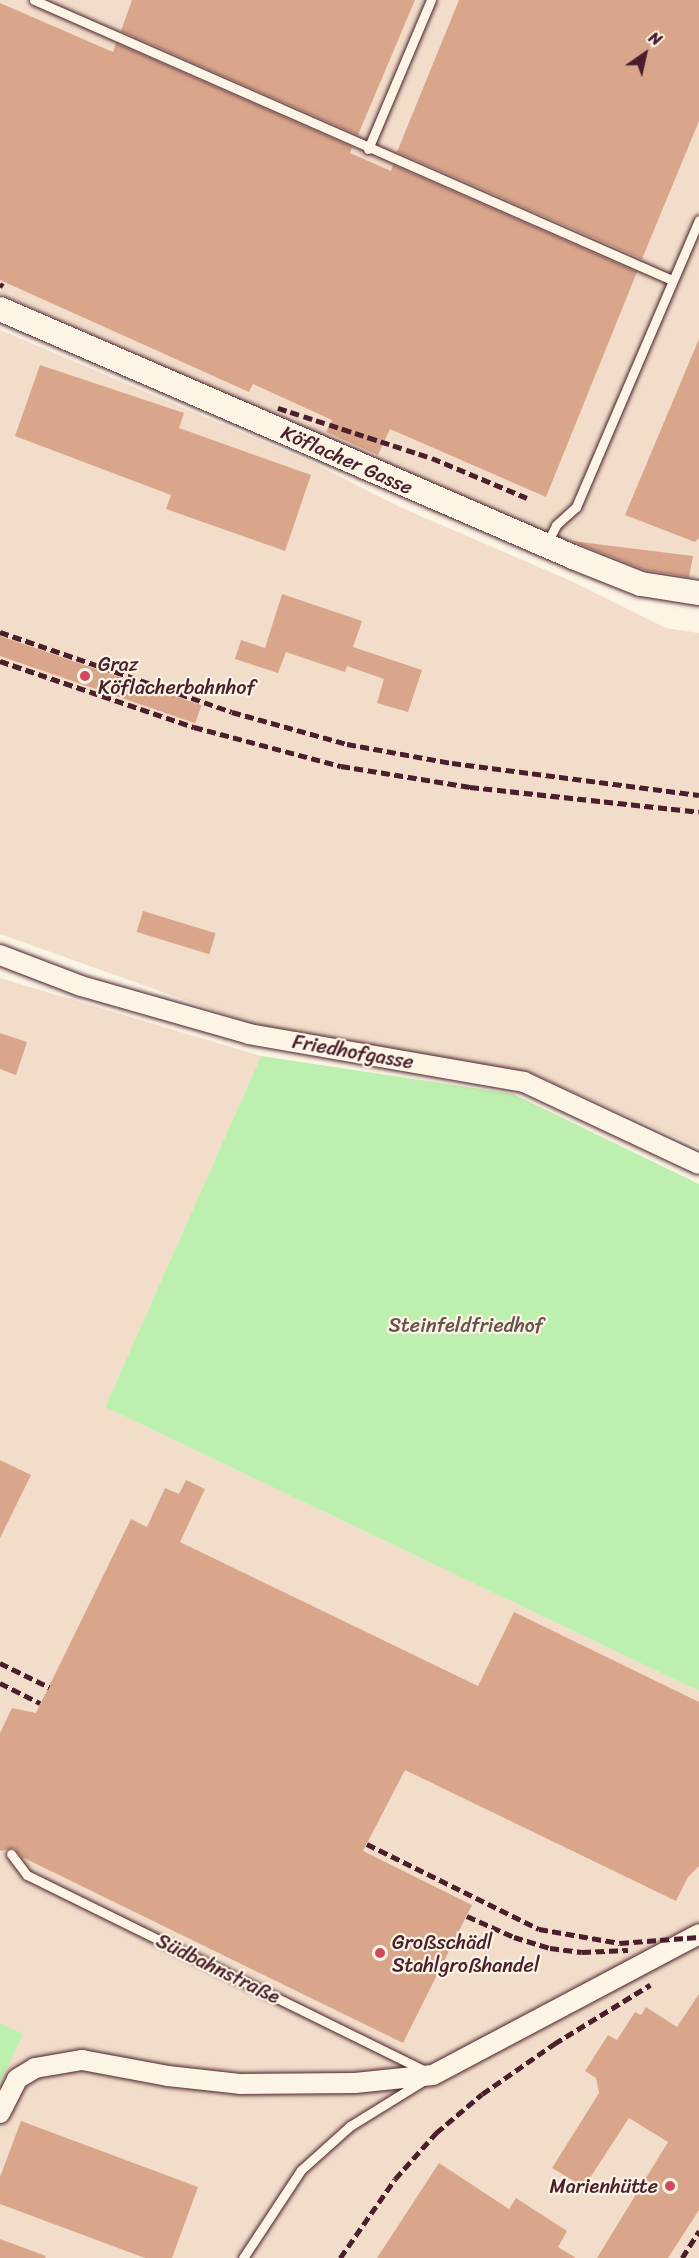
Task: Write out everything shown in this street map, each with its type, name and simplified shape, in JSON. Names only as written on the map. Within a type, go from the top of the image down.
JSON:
[{"type":"street","name":"Köflacher Gasse","points":[[0,309],[546,546],[641,584],[699,593]]},
{"type":"street","name":"Friedhofgasse","points":[[0,956],[81,986],[249,1034],[524,1082],[699,1164]]},
{"type":"street","points":[[0,2113],[17,2079],[35,2068],[82,2060],[240,2084],[355,2084],[433,2075],[699,1934]]},
{"type":"lane","points":[[34,0],[368,149],[672,280]]},
{"type":"lane","points":[[58,11],[63,0]]},
{"type":"lane","points":[[368,149],[431,0]]},
{"type":"lane","points":[[546,546],[556,525],[576,507],[699,220]]},
{"type":"lane","name":"Südbahnstraße","points":[[11,1854],[27,1875],[433,2075]]},
{"type":"lane","points":[[243,2258],[301,2170],[350,2126],[433,2075]]},
{"type":"shaded area","points":[[0,0],[699,0],[699,576],[689,579],[625,570],[0,294]]},
{"type":"shaded area","points":[[0,330],[313,463],[402,508],[569,580],[666,628],[699,633],[699,1147],[530,1073],[252,1024],[0,934]]},
{"type":"shaded area","points":[[0,978],[261,1056],[105,1407],[699,1691],[699,2258],[0,2258],[0,2083],[22,2035],[0,2023]]},
{"type":"green space","name":"Steinfeldfriedhof","points":[[261,1056],[513,1094],[699,1184],[699,1691],[105,1407]]},
{"type":"green space","points":[[0,2023],[23,2034],[0,2083]]},
{"type":"building","points":[[132,0],[415,0],[358,135],[121,31]]},
{"type":"building","points":[[459,0],[699,0],[699,121],[642,259],[397,152]]},
{"type":"building","points":[[0,3],[113,52],[116,43],[352,147],[350,153],[391,171],[393,165],[637,272],[546,497],[390,429],[378,455],[326,432],[332,420],[253,384],[249,392],[0,280]]},
{"type":"building","points":[[699,339],[699,538],[695,542],[625,515]]},
{"type":"building","points":[[40,365],[184,413],[179,428],[311,475],[285,551],[166,509],[171,495],[15,436]]},
{"type":"building","points":[[572,541],[693,556],[689,577],[645,570]]},
{"type":"building","points":[[282,594],[362,621],[353,647],[422,670],[408,712],[377,703],[384,679],[347,666],[345,672],[286,652],[278,673],[235,659],[241,640],[265,648]]},
{"type":"building","points":[[0,636],[201,705],[195,723],[0,656]]},
{"type":"building","points":[[143,911],[216,933],[209,954],[137,932]]},
{"type":"building","points":[[0,1033],[27,1042],[16,1075],[0,1069]]},
{"type":"building","points":[[0,1460],[31,1475],[0,1538]]},
{"type":"building","points":[[186,1480],[205,1489],[180,1542],[478,1686],[514,1612],[699,1702],[699,1866],[688,1877],[676,1901],[405,1770],[363,1851],[472,1905],[403,2043],[22,1857],[14,1848],[0,1851],[0,1733],[12,1708],[36,1713],[131,1519],[147,1527],[165,1488],[179,1494]]},
{"type":"building","points":[[699,1994],[699,2210],[668,2258],[597,2258],[668,2142],[629,2118],[584,2187],[552,2168],[599,2093],[596,2078],[585,2071],[608,2035],[617,2040],[635,2012],[641,2015],[646,2007],[677,2027]]},
{"type":"building","points":[[21,2121],[198,2187],[172,2258],[145,2258],[0,2204],[0,2177]]},
{"type":"building","points":[[439,2163],[509,2209],[516,2198],[567,2231],[558,2247],[576,2258],[377,2258]]},
{"type":"building","points":[[0,2239],[46,2256],[45,2258],[0,2258]]},
{"type":"railway","points":[[278,408],[432,458],[527,498]]},
{"type":"railway","points":[[0,632],[232,712],[347,744],[452,763],[699,795]]},
{"type":"railway","points":[[0,661],[194,727],[341,766],[470,787],[699,812]]},
{"type":"railway","points":[[0,1663],[49,1687]]},
{"type":"railway","points":[[0,1683],[40,1703]]},
{"type":"railway","points":[[367,1844],[539,1929],[620,1943],[699,1937]]},
{"type":"railway","points":[[467,1916],[514,1937],[550,1948],[582,1952],[628,1950]]},
{"type":"railway","points":[[340,2258],[395,2179],[436,2133],[482,2094],[554,2044],[650,1985]]},
{"type":"railway","points":[[682,2258],[699,2231]]},
{"type":"place","name":"Graz Köflacherbahnhof","points":[[85,676]]},
{"type":"place","name":"Großschädl Stahlgroßhandel","points":[[380,1953]]},
{"type":"place","name":"Marienhütte","points":[[670,2186]]}]
